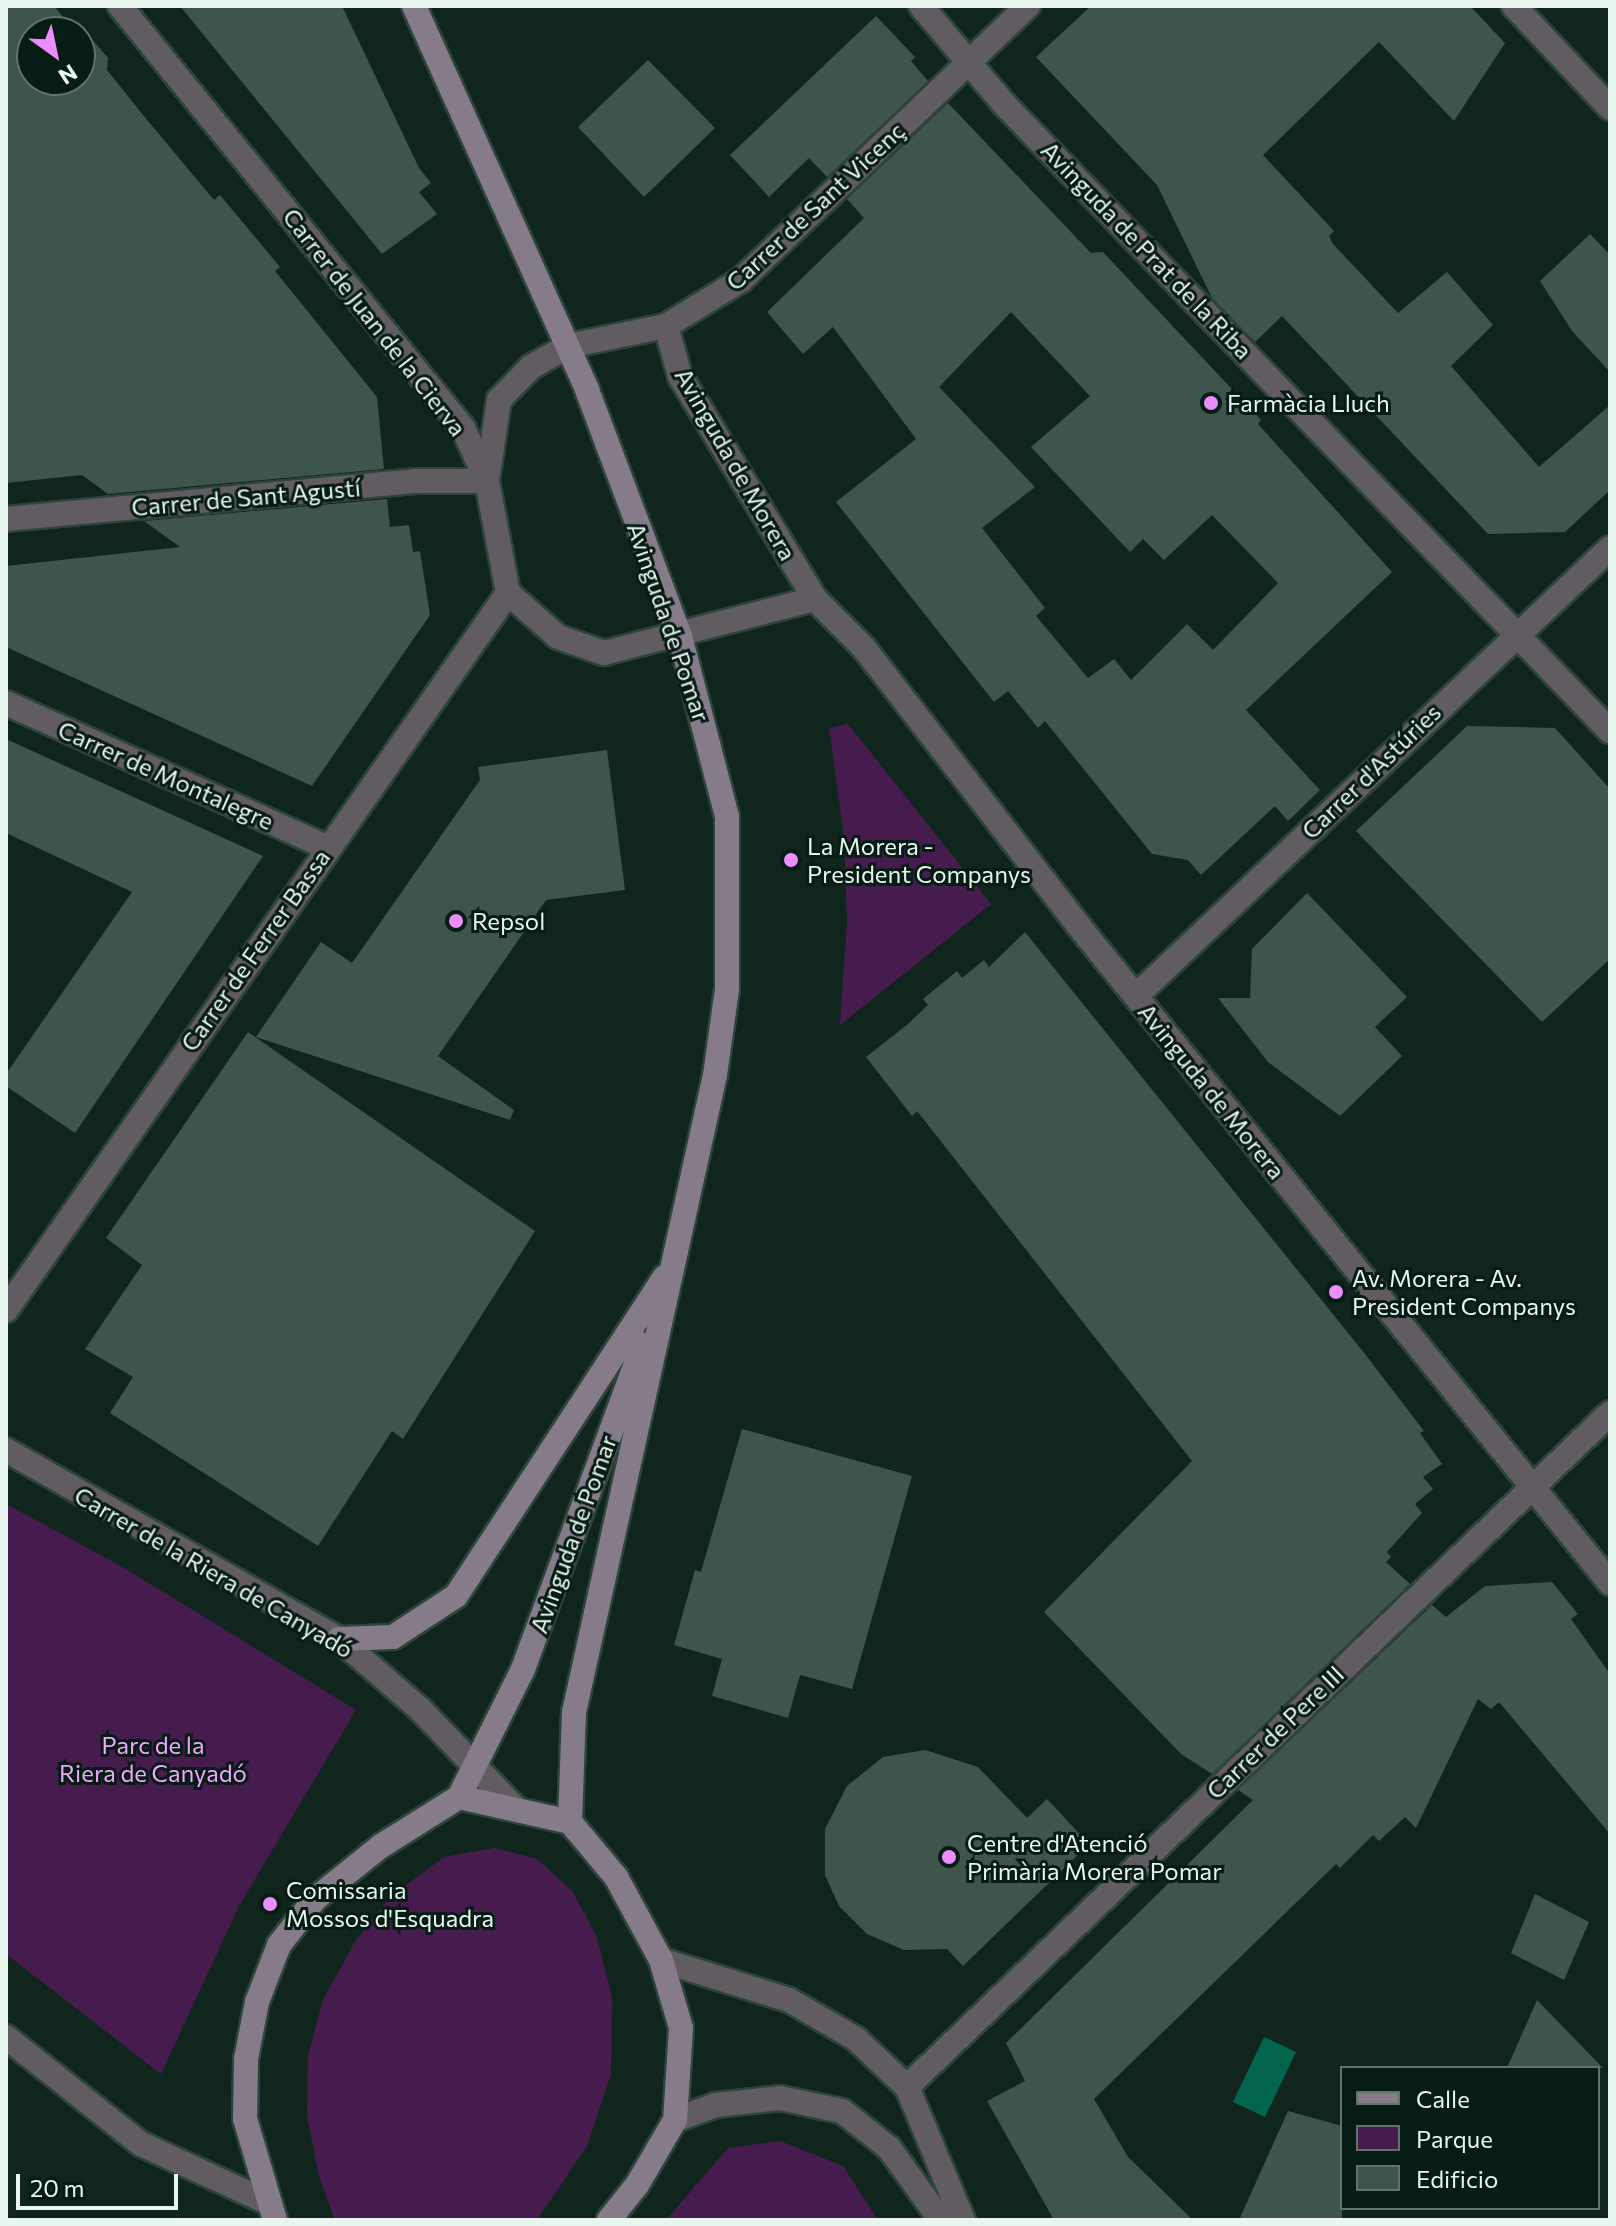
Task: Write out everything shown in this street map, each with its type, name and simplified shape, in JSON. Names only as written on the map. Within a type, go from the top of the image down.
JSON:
[{"type":"street","name":"Carrer de Juan de la Cierva","points":[[120,6],[463,428],[487,481],[508,593]]},
{"type":"street","name":"Avinguda de Pomar","points":[[414,6],[568,346],[680,636],[727,816],[731,876],[727,989],[717,1061],[574,1712],[570,1822]]},
{"type":"street","name":"Avinguda de Prat de la Riba","points":[[921,6],[966,63],[1520,633],[1610,731]]},
{"type":"street","name":"Carrer de Sant Vicenç","points":[[568,346],[666,326],[741,280],[1028,6]]},
{"type":"street","points":[[1514,6],[1610,108]]},
{"type":"street","name":"Avinguda de Morera","points":[[666,326],[680,376],[815,599],[864,648],[1136,996],[1610,1583]]},
{"type":"street","points":[[487,481],[499,400],[531,367],[568,346]]},
{"type":"street","name":"Carrer de Sant Agustí","points":[[6,519],[414,481],[487,481]]},
{"type":"street","name":"Carrer d'Astúries","points":[[1136,996],[1610,548]]},
{"type":"street","points":[[508,593],[558,637],[604,653],[815,599]]},
{"type":"street","name":"Carrer de Ferrer Bassa","points":[[6,1310],[327,847],[508,593]]},
{"type":"street","name":"Carrer de Montalegre","points":[[6,703],[327,847]]},
{"type":"street","points":[[339,1639],[393,1637],[456,1596],[673,1265]]},
{"type":"street","name":"Avinguda de Pomar","points":[[459,1797],[523,1669],[673,1265]]},
{"type":"street","name":"Carrer de Pere III","points":[[907,2087],[1530,1484],[1610,1413]]},
{"type":"street","name":"Carrer de la Riera de Canyadó","points":[[6,1450],[339,1639],[477,1765],[515,1808]]},
{"type":"street","points":[[271,2211],[245,2119],[246,2059],[257,2002],[279,1945],[315,1899],[381,1846],[459,1797],[570,1822],[616,1877],[661,1960],[681,2028],[675,2120],[637,2185],[609,2220]]},
{"type":"street","points":[[661,1960],[789,2000],[856,2039],[907,2087],[963,2220]]},
{"type":"street","points":[[6,2037],[141,2144],[271,2211]]},
{"type":"street","points":[[675,2120],[716,2105],[780,2098],[842,2111],[889,2148],[941,2220]]},
{"type":"green space","points":[[848,724],[991,904],[840,1025],[847,922],[844,836],[829,728]]},
{"type":"green space","name":"Parc de la Riera de Canyadó","points":[[6,1504],[119,1565],[356,1710],[239,1906],[161,2074],[6,1954]]},
{"type":"green space","points":[[495,1848],[537,1859],[573,1892],[597,1937],[612,1997],[611,2074],[587,2146],[537,2220],[335,2220],[319,2176],[307,2116],[308,2056],[323,2000],[354,1943],[390,1897],[444,1857]]},
{"type":"green space","points":[[780,2141],[843,2166],[878,2220],[666,2220],[728,2148]]},
{"type":"shaded area","points":[[1264,2037],[1296,2052],[1265,2117],[1233,2102]]},
{"type":"building","points":[[6,6],[54,6],[62,16],[16,16],[16,96],[96,96],[96,44],[108,58],[107,70],[214,200],[220,195],[280,267],[275,271],[377,397],[384,469],[108,494],[82,475],[6,483]]},
{"type":"building","points":[[180,6],[342,6],[419,168],[431,183],[419,192],[437,214],[382,254]]},
{"type":"building","points":[[1091,6],[1470,6],[1505,43],[1454,121],[1379,42],[1263,155],[1334,231],[1329,236],[1333,244],[1398,313],[1447,272],[1493,325],[1451,366],[1539,467],[1610,405],[1610,490],[1565,532],[1488,534],[1282,316],[1255,342],[1212,298],[1157,185],[1036,57]]},
{"type":"building","points":[[876,16],[915,57],[911,61],[928,81],[827,177],[809,158],[769,197],[730,155]]},
{"type":"building","points":[[648,60],[715,128],[644,197],[578,127]]},
{"type":"building","points":[[948,103],[1091,253],[1103,252],[1261,420],[1258,424],[1392,572],[1246,710],[1320,790],[1288,821],[1275,806],[1201,875],[1188,860],[1152,854],[1045,721],[1038,728],[1008,691],[994,702],[836,502],[916,439],[833,327],[803,354],[767,312],[864,218],[847,199]],"holes":[[[1011,312],[1090,396],[1031,447],[1130,552],[1143,539],[1164,560],[1212,515],[1278,583],[1213,650],[1187,624],[1131,680],[1114,659],[1088,678],[1036,616],[1045,608],[982,528],[1035,487],[939,387]]]},
{"type":"building","points":[[1590,234],[1610,255],[1610,372],[1572,331],[1540,281]]},
{"type":"building","points":[[387,499],[390,527],[409,525],[413,552],[420,551],[430,615],[312,786],[6,647],[6,566],[180,547],[144,521]]},
{"type":"building","points":[[1467,726],[1555,728],[1610,789],[1610,959],[1542,1022],[1356,831]]},
{"type":"building","points":[[6,739],[263,856],[75,1133],[6,1086],[6,1074],[132,892],[6,833]]},
{"type":"building","name":"Repsol","points":[[607,750],[625,890],[546,900],[438,1056],[514,1110],[510,1120],[256,1037],[321,942],[352,963],[480,780],[478,767]]},
{"type":"building","points":[[1307,893],[1407,997],[1375,1027],[1402,1056],[1340,1116],[1268,1062],[1218,998],[1250,998],[1252,949]]},
{"type":"building","points":[[1025,932],[1365,1354],[1424,1431],[1420,1433],[1442,1464],[1423,1477],[1433,1489],[1415,1504],[1422,1513],[1387,1552],[1391,1557],[1386,1562],[1410,1584],[1212,1774],[1181,1754],[1044,1612],[1192,1461],[917,1111],[912,1116],[866,1057],[908,1024],[928,1005],[923,999],[957,971],[962,978],[984,960],[989,967]]},
{"type":"building","points":[[248,1032],[535,1231],[403,1439],[392,1431],[318,1546],[110,1413],[133,1377],[85,1349],[142,1265],[106,1238]]},
{"type":"building","points":[[742,1429],[912,1476],[852,1689],[800,1675],[788,1718],[712,1696],[722,1659],[674,1645],[695,1570],[701,1572]]},
{"type":"building","points":[[1552,1582],[1578,1614],[1571,1619],[1610,1674],[1610,1834],[1499,1702],[1491,1709],[1478,1699],[1416,1828],[1405,1817],[1379,1841],[1373,1835],[1340,1868],[1336,1864],[1094,2099],[1128,2157],[1193,2220],[1054,2220],[987,2101],[1025,2081],[1006,2043],[1253,1800],[1238,1790],[1432,1605],[1446,1617],[1485,1586]]},
{"type":"building","name":"Centre d'Atenció Primària Morera Pomar","points":[[925,1750],[978,1767],[1027,1818],[1047,1799],[1089,1844],[963,1966],[947,1949],[904,1950],[867,1934],[839,1906],[825,1875],[825,1829],[847,1786],[883,1757]]},
{"type":"building","points":[[1535,1894],[1589,1922],[1564,1980],[1511,1953]]},
{"type":"building","points":[[1537,2000],[1603,2068],[1600,2066],[1508,2066]]},
{"type":"building","points":[[1288,2111],[1340,2125],[1342,2220],[1239,2220]]},
{"type":"place","name":"Farmàcia Lluch","points":[[1211,403]]},
{"type":"place","name":"La Morera - President Companys","points":[[791,860]]},
{"type":"place","name":"Repsol","points":[[456,921]]},
{"type":"place","name":"Av. Morera - Av. President Companys","points":[[1336,1292]]},
{"type":"place","name":"Centre d'Atenció Primària Morera Pomar","points":[[949,1857]]},
{"type":"place","name":"Comissaria Mossos d'Esquadra","points":[[270,1904]]}]
